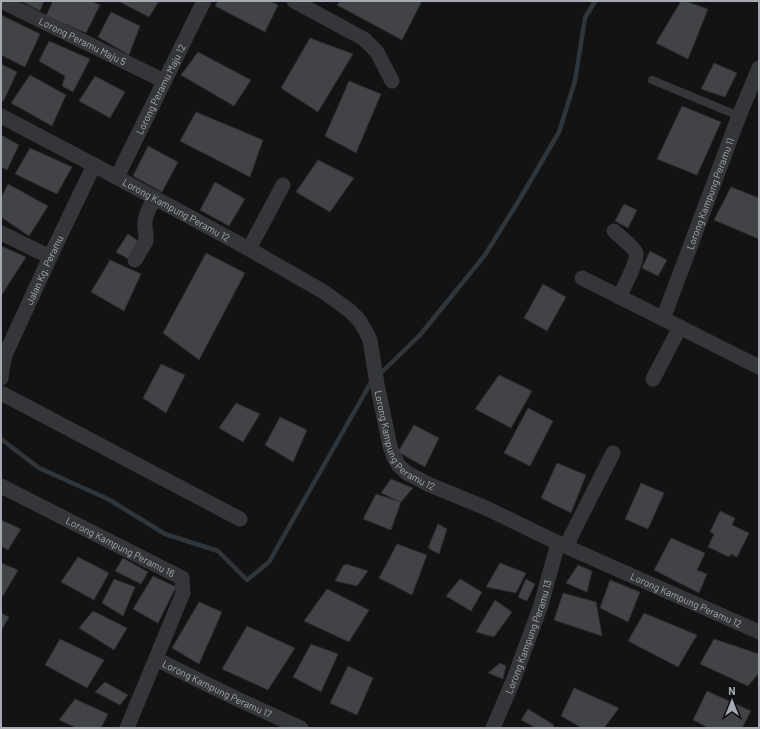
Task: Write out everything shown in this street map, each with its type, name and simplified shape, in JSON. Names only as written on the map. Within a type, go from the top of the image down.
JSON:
[{"type":"street","name":"Lorong Peramu Maju 5","points":[[1,1],[164,81]]},
{"type":"street","name":"Lorong Peramu Maju 12","points":[[117,177],[204,1]]},
{"type":"street","points":[[294,1],[364,39],[377,52],[392,81]]},
{"type":"street","name":"Lorong Kampung Peramu 11","points":[[663,319],[759,68]]},
{"type":"street","name":"Lorong Kampung Peramu 12","points":[[1,116],[249,249],[324,292],[350,311],[366,330],[370,340],[377,384],[390,446],[399,466],[407,473],[430,485],[486,508],[562,545],[759,632]]},
{"type":"street","name":"Jalan Kg. Peramu","points":[[1,378],[3,354],[94,165]]},
{"type":"street","points":[[249,249],[283,185]]},
{"type":"street","points":[[135,260],[147,238],[144,223],[145,217],[155,198]]},
{"type":"street","points":[[614,231],[632,247],[636,254],[635,262],[619,297]]},
{"type":"street","points":[[1,233],[50,257]]},
{"type":"street","points":[[582,278],[759,367]]},
{"type":"street","points":[[653,379],[680,328]]},
{"type":"street","points":[[1,393],[240,519]]},
{"type":"street","name":"Lorong Kampung Peramu 13","points":[[493,728],[542,605],[562,545],[614,453]]},
{"type":"street","name":"Lorong Kampung Peramu 16","points":[[1,486],[182,578],[183,593],[127,728]]},
{"type":"street","name":"Lorong Kampung Peramu 17","points":[[156,659],[235,698],[301,728]]},
{"type":"lane","points":[[652,80],[740,116]]},
{"type":"building","points":[[21,1],[44,1],[40,11]]},
{"type":"building","points":[[53,1],[91,1],[100,5],[86,33],[46,16]]},
{"type":"building","points":[[118,1],[159,1],[149,17]]},
{"type":"building","points":[[218,1],[270,1],[278,5],[265,32],[215,6]]},
{"type":"building","points":[[340,1],[422,1],[402,40],[337,5]]},
{"type":"building","points":[[681,1],[708,9],[688,59],[656,43]]},
{"type":"building","points":[[111,12],[140,26],[129,55],[98,37]]},
{"type":"building","points":[[1,15],[40,34],[25,67],[1,55]]},
{"type":"building","points":[[310,38],[353,54],[318,112],[281,88]]},
{"type":"building","points":[[49,41],[90,59],[73,92],[62,86],[65,76],[39,61]]},
{"type":"building","points":[[198,52],[251,80],[234,106],[181,75]]},
{"type":"building","points":[[714,63],[737,73],[725,97],[701,89]]},
{"type":"building","points":[[1,64],[17,72],[3,102],[1,101]]},
{"type":"building","points":[[30,75],[66,95],[52,126],[11,103]]},
{"type":"building","points":[[95,76],[125,92],[110,118],[79,101]]},
{"type":"building","points":[[349,81],[381,94],[356,153],[325,136]]},
{"type":"building","points":[[682,106],[721,122],[697,175],[657,159]]},
{"type":"building","points":[[196,112],[263,140],[250,177],[180,141]]},
{"type":"building","points":[[1,135],[19,145],[7,170],[1,167]]},
{"type":"building","points":[[148,146],[178,162],[162,192],[133,176]]},
{"type":"building","points":[[30,148],[72,167],[57,194],[15,174]]},
{"type":"building","points":[[318,160],[354,178],[330,212],[296,192]]},
{"type":"building","points":[[215,182],[245,199],[229,226],[200,210]]},
{"type":"building","points":[[8,184],[48,206],[29,236],[1,217],[1,198]]},
{"type":"building","points":[[731,187],[759,198],[759,239],[714,220]]},
{"type":"building","points":[[624,204],[637,210],[628,228],[615,221]]},
{"type":"building","points":[[128,234],[141,243],[130,260],[116,252]]},
{"type":"building","points":[[1,246],[26,257],[1,296]]},
{"type":"building","points":[[650,251],[667,260],[658,276],[642,268]]},
{"type":"building","points":[[206,253],[245,273],[199,360],[163,333]]},
{"type":"building","points":[[110,260],[141,274],[124,311],[91,292]]},
{"type":"building","points":[[543,284],[566,297],[547,331],[524,318]]},
{"type":"building","points":[[161,364],[185,375],[166,413],[143,398]]},
{"type":"building","points":[[499,375],[532,391],[511,428],[475,409]]},
{"type":"building","points":[[236,403],[260,414],[243,442],[219,428]]},
{"type":"building","points":[[528,408],[553,421],[530,466],[504,453]]},
{"type":"building","points":[[280,417],[307,430],[293,462],[265,445]]},
{"type":"building","points":[[414,425],[439,438],[425,467],[398,452]]},
{"type":"building","points":[[557,463],[586,475],[571,513],[541,498]]},
{"type":"building","points":[[391,479],[413,488],[401,502],[381,493]]},
{"type":"building","points":[[641,483],[664,493],[648,529],[625,519]]},
{"type":"building","points":[[376,494],[401,502],[391,530],[363,519]]},
{"type":"building","points":[[720,511],[735,518],[732,525],[749,533],[737,557],[731,554],[729,557],[708,547],[714,534],[710,532]]},
{"type":"building","points":[[1,520],[21,529],[8,550],[1,546]]},
{"type":"building","points":[[438,524],[447,529],[439,554],[428,548]]},
{"type":"building","points":[[671,538],[705,553],[697,570],[707,574],[699,593],[654,570]]},
{"type":"building","points":[[397,544],[427,555],[412,595],[379,578]]},
{"type":"building","points":[[78,557],[109,573],[94,600],[61,582]]},
{"type":"building","points":[[123,558],[148,572],[141,584],[115,571]]},
{"type":"building","points":[[1,563],[18,570],[3,596],[1,594]]},
{"type":"building","points":[[500,563],[526,573],[516,593],[486,587]]},
{"type":"building","points":[[346,564],[368,571],[357,586],[335,581],[343,566]]},
{"type":"building","points":[[578,565],[592,571],[587,592],[566,583]]},
{"type":"building","points":[[153,576],[176,587],[158,623],[133,609]]},
{"type":"building","points":[[114,579],[135,587],[123,616],[102,603]]},
{"type":"building","points":[[460,579],[482,592],[471,611],[446,596]]},
{"type":"building","points":[[526,579],[535,584],[527,601],[518,597]]},
{"type":"building","points":[[610,580],[640,592],[628,622],[600,608]]},
{"type":"building","points":[[327,589],[369,610],[349,642],[304,621]]},
{"type":"building","points":[[563,593],[596,602],[602,636],[554,620]]},
{"type":"building","points":[[495,600],[512,612],[494,637],[476,632]]},
{"type":"building","points":[[199,602],[222,612],[199,664],[172,648]]},
{"type":"building","points":[[93,611],[127,628],[114,650],[79,628]]},
{"type":"building","points":[[1,613],[9,617],[1,631]]},
{"type":"building","points":[[644,613],[697,635],[678,667],[628,641]]},
{"type":"building","points":[[247,626],[295,648],[268,690],[222,669]]},
{"type":"building","points":[[60,639],[104,660],[87,688],[45,665]]},
{"type":"building","points":[[714,639],[759,654],[759,673],[748,686],[700,664]]},
{"type":"building","points":[[311,644],[338,654],[321,692],[293,677]]},
{"type":"building","points":[[500,663],[506,666],[503,679],[488,673]]},
{"type":"building","points":[[348,666],[373,678],[357,715],[330,703]]},
{"type":"building","points":[[105,682],[128,695],[120,705],[95,692]]},
{"type":"building","points":[[574,688],[619,708],[604,728],[582,728],[561,716]]},
{"type":"building","points":[[707,691],[751,711],[742,728],[709,728],[693,720]]},
{"type":"building","points":[[75,699],[108,714],[101,728],[77,728],[59,720]]},
{"type":"building","points":[[528,709],[554,725],[553,728],[536,728],[521,720]]},
{"type":"waterway","points":[[381,373],[420,335],[485,255],[559,132],[575,81],[585,18],[595,1]]},
{"type":"waterway","points":[[1,439],[39,468],[108,499],[165,534],[218,551],[247,580],[269,562],[370,384]]}]
